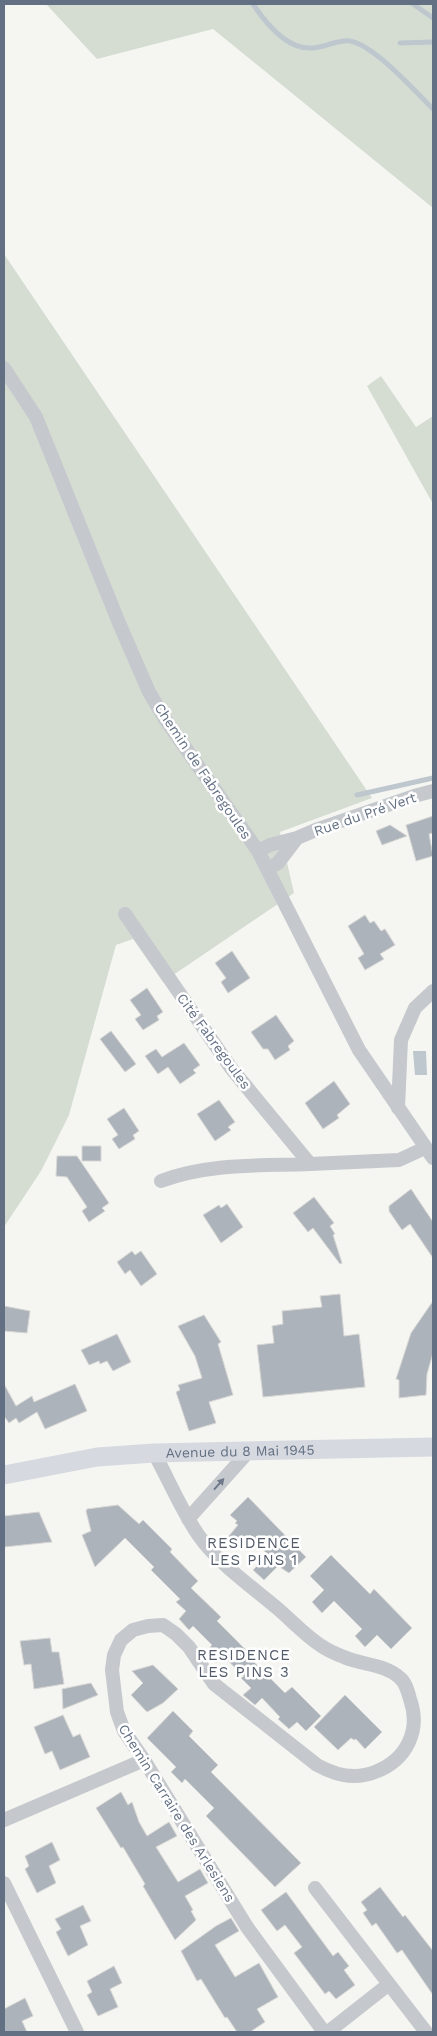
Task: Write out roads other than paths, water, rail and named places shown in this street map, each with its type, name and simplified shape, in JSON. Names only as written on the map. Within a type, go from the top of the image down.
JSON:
[{"type":"main road","name":"Avenue du 8 Mai 1945","points":[[4,1476],[97,1456],[154,1453],[433,1448]]},
{"type":"street","name":"Chemin de Fabregoules","points":[[4,368],[36,417],[119,623],[149,692],[165,719],[258,851],[359,1050],[429,1153]]},
{"type":"street","name":"Rue du Pré Vert","points":[[258,851],[270,845],[297,838],[344,820],[433,791]]},
{"type":"street","name":"Rue du Pré Vert","points":[[267,869],[278,863],[297,838]]},
{"type":"street","name":"Cité Fabregoules","points":[[125,914],[231,1068],[310,1164]]},
{"type":"street","points":[[398,1108],[401,1040],[416,1008],[433,991]]},
{"type":"street","points":[[161,1181],[185,1172],[210,1168],[399,1160],[429,1153]]},
{"type":"street","points":[[188,1518],[250,1451]]},
{"type":"street","name":"Chemin Carraire des Arlesiens","points":[[154,1453],[200,1538],[219,1557],[320,1645],[345,1658],[383,1668],[401,1679],[408,1691],[415,1713],[414,1730],[408,1745],[395,1760],[376,1772],[354,1776],[332,1773],[317,1765],[214,1684],[188,1647],[176,1634],[163,1625],[133,1630],[121,1640],[114,1656],[112,1670],[116,1712],[124,1731],[144,1760],[247,1927],[324,2032]]},
{"type":"street","points":[[4,1820],[144,1760]]},
{"type":"street","points":[[4,1883],[77,2032]]},
{"type":"street","points":[[315,1888],[426,2032]]},
{"type":"street","points":[[328,2032],[389,1984]]},
{"type":"waterway","points":[[253,4],[278,34],[294,44],[312,48],[345,41],[360,44],[394,70],[433,109]]},
{"type":"waterway","points":[[413,4],[433,18]]},
{"type":"waterway","points":[[400,43],[433,42]]},
{"type":"waterway","points":[[357,795],[433,778]]},
{"type":"district","name":"RESIDENCE LES PINS 1","points":[[254,1552]]},
{"type":"district","name":"RESIDENCE LES PINS 3","points":[[244,1664]]}]
